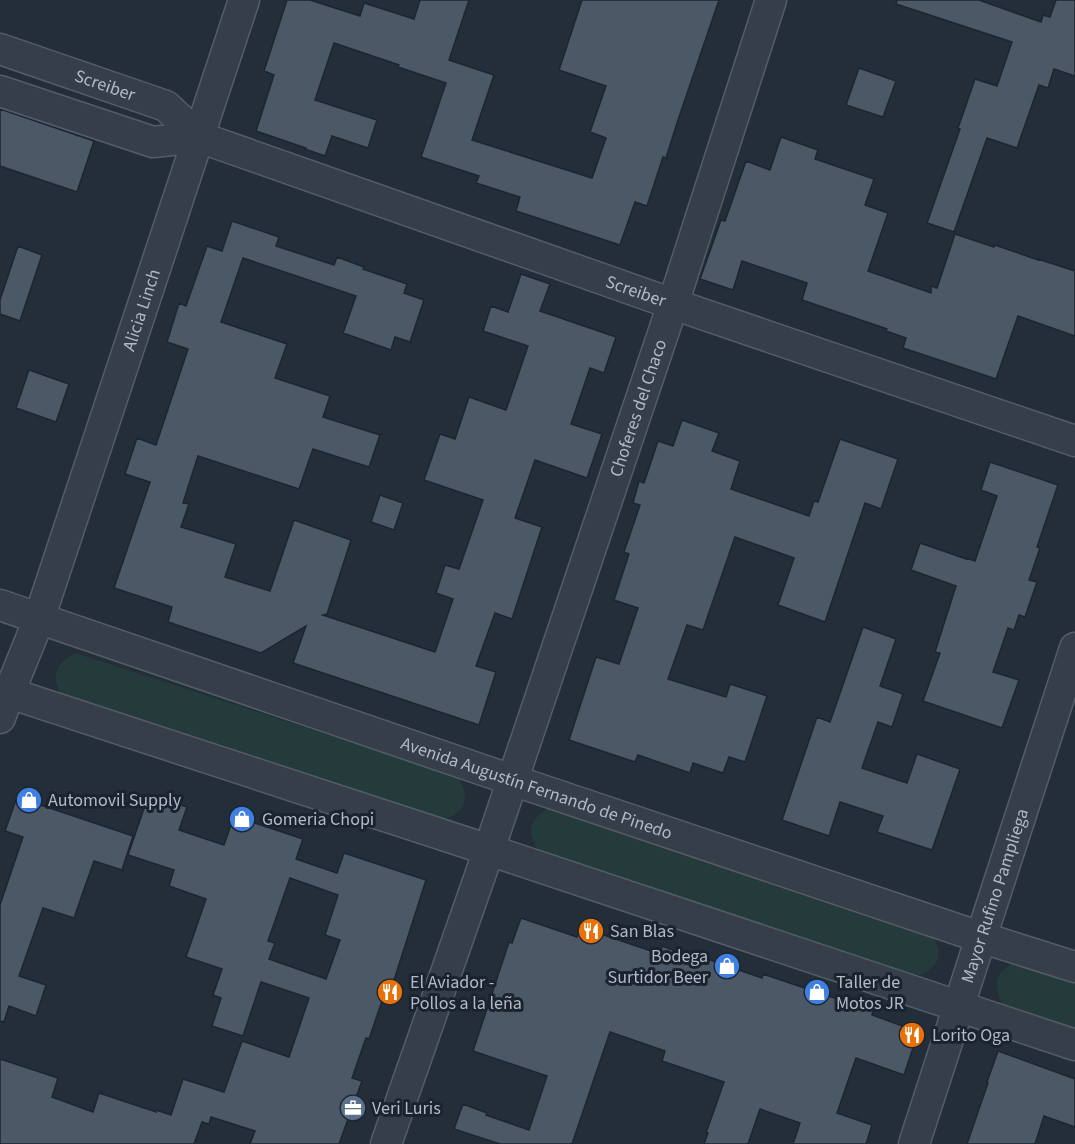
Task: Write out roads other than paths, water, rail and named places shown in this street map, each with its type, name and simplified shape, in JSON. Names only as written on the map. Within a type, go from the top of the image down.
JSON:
[{"type":"street","name":"Alicia Linch","points":[[3,700],[39,619],[244,0]]},
{"type":"street","name":"Choferes del Chaco","points":[[386,1144],[489,850],[673,304],[771,0]]},
{"type":"street","name":"Screiber","points":[[0,49],[166,106],[199,137],[673,304],[1075,441]]},
{"type":"street","name":"Screiber","points":[[0,91],[153,142],[199,137]]},
{"type":"street","name":"Avenida Augustín Fernando de Pinedo","points":[[0,605],[512,780],[1075,967]]},
{"type":"street","name":"Mayor Rufino Pampliega","points":[[914,1144],[1075,648]]},
{"type":"street","points":[[3,700],[489,850],[1075,1045]]},
{"type":"place","name":"Automovil Supply","points":[[29,800]]},
{"type":"place","name":"Gomeria Chopi","points":[[242,819]]},
{"type":"place","name":"San Blas","points":[[591,931]]},
{"type":"place","name":"Bodega Surtidor Beer","points":[[727,966]]},
{"type":"place","name":"El Aviador - Pollos a la leña","points":[[390,992]]},
{"type":"place","name":"Taller de Motos JR","points":[[817,992]]},
{"type":"place","name":"Lorito Oga","points":[[912,1035]]},
{"type":"place","name":"Veri Luris","points":[[353,1108]]}]
